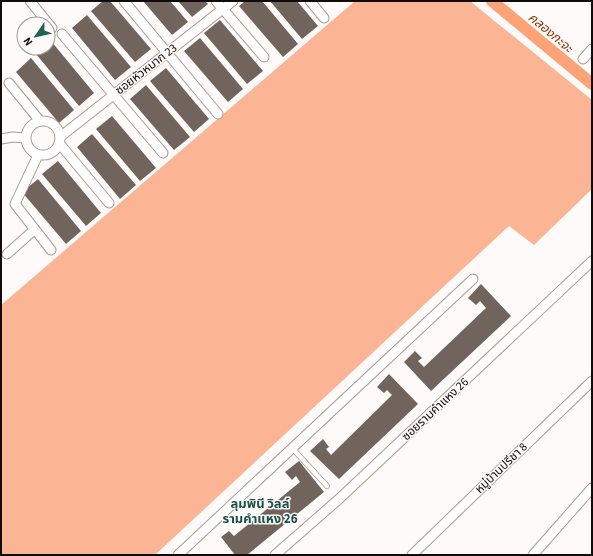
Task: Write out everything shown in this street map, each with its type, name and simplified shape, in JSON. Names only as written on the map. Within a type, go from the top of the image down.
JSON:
[{"type":"street","points":[[30,1],[42,16]]},
{"type":"street","points":[[124,1],[218,114]]},
{"type":"street","points":[[216,1],[264,57]]},
{"type":"street","name":"ซอยหัวหมาก 23","points":[[38,155],[49,155],[57,148],[60,140],[232,1]]},
{"type":"street","points":[[310,1],[324,18]]},
{"type":"street","points":[[62,34],[113,96],[163,153]]},
{"type":"street","points":[[582,59],[592,48]]},
{"type":"street","points":[[9,83],[40,121]]},
{"type":"street","points":[[51,250],[15,204],[38,155],[29,149],[25,138],[30,127],[40,121],[46,121],[56,127],[60,140],[109,203]]},
{"type":"street","points":[[1,133],[13,137],[25,138]]},
{"type":"street","points":[[1,139],[13,137]]},
{"type":"street","points":[[7,254],[34,230]]},
{"type":"street","name":"ซอยรามคำแหง 26","points":[[275,555],[339,499],[592,261]]},
{"type":"street","points":[[178,555],[473,279]]},
{"type":"street","name":"หมู่บ้านปรีชา 8","points":[[412,555],[592,381]]},
{"type":"street","points":[[533,555],[592,488]]},
{"type":"lane","points":[[292,448],[327,486]]},
{"type":"shaded area","points":[[355,1],[470,1],[592,100],[592,189],[534,245],[509,226],[155,555],[1,555],[1,305]]},
{"type":"building","points":[[103,1],[110,1],[151,49],[135,62],[91,11]]},
{"type":"building","points":[[143,1],[170,1],[188,22],[172,35]]},
{"type":"building","points":[[178,1],[205,1],[208,4],[192,17]]},
{"type":"building","points":[[245,1],[262,1],[298,44],[283,57],[239,6]]},
{"type":"building","points":[[270,1],[297,1],[318,26],[302,39]]},
{"type":"building","points":[[87,15],[131,67],[115,80],[72,28]]},
{"type":"building","points":[[220,20],[263,71],[247,84],[204,33]]},
{"type":"building","points":[[200,38],[243,89],[228,102],[184,51]]},
{"type":"building","points":[[56,47],[94,93],[79,106],[38,56],[56,56]]},
{"type":"building","points":[[31,58],[74,110],[59,123],[16,72]]},
{"type":"building","points":[[166,68],[209,119],[194,132],[150,81]]},
{"type":"building","points":[[146,85],[190,137],[174,150],[130,99]]},
{"type":"building","points":[[112,116],[156,168],[140,181],[96,129]]},
{"type":"building","points":[[92,134],[136,185],[120,199],[77,147]]},
{"type":"building","points":[[58,161],[101,213],[86,226],[42,174]]},
{"type":"building","points":[[38,179],[81,231],[66,244],[22,192]]},
{"type":"building","points":[[481,284],[511,316],[431,391],[404,362],[415,351],[422,358],[418,361],[424,367],[486,308],[480,301],[476,305],[468,298]]},
{"type":"building","points":[[389,374],[418,404],[339,479],[310,451],[323,439],[329,447],[326,449],[331,455],[392,395],[387,390],[384,393],[377,387]]},
{"type":"building","points":[[299,461],[324,492],[247,555],[235,555],[221,537],[229,531],[234,536],[300,482],[296,476],[292,480],[285,472]]},
{"type":"waterway","name":"คลองกะจะ","points":[[492,1],[592,84]]},
{"type":"district","name":"ลุมพินี วิลล์ รามคำแหง 26","points":[[260,510]]}]
